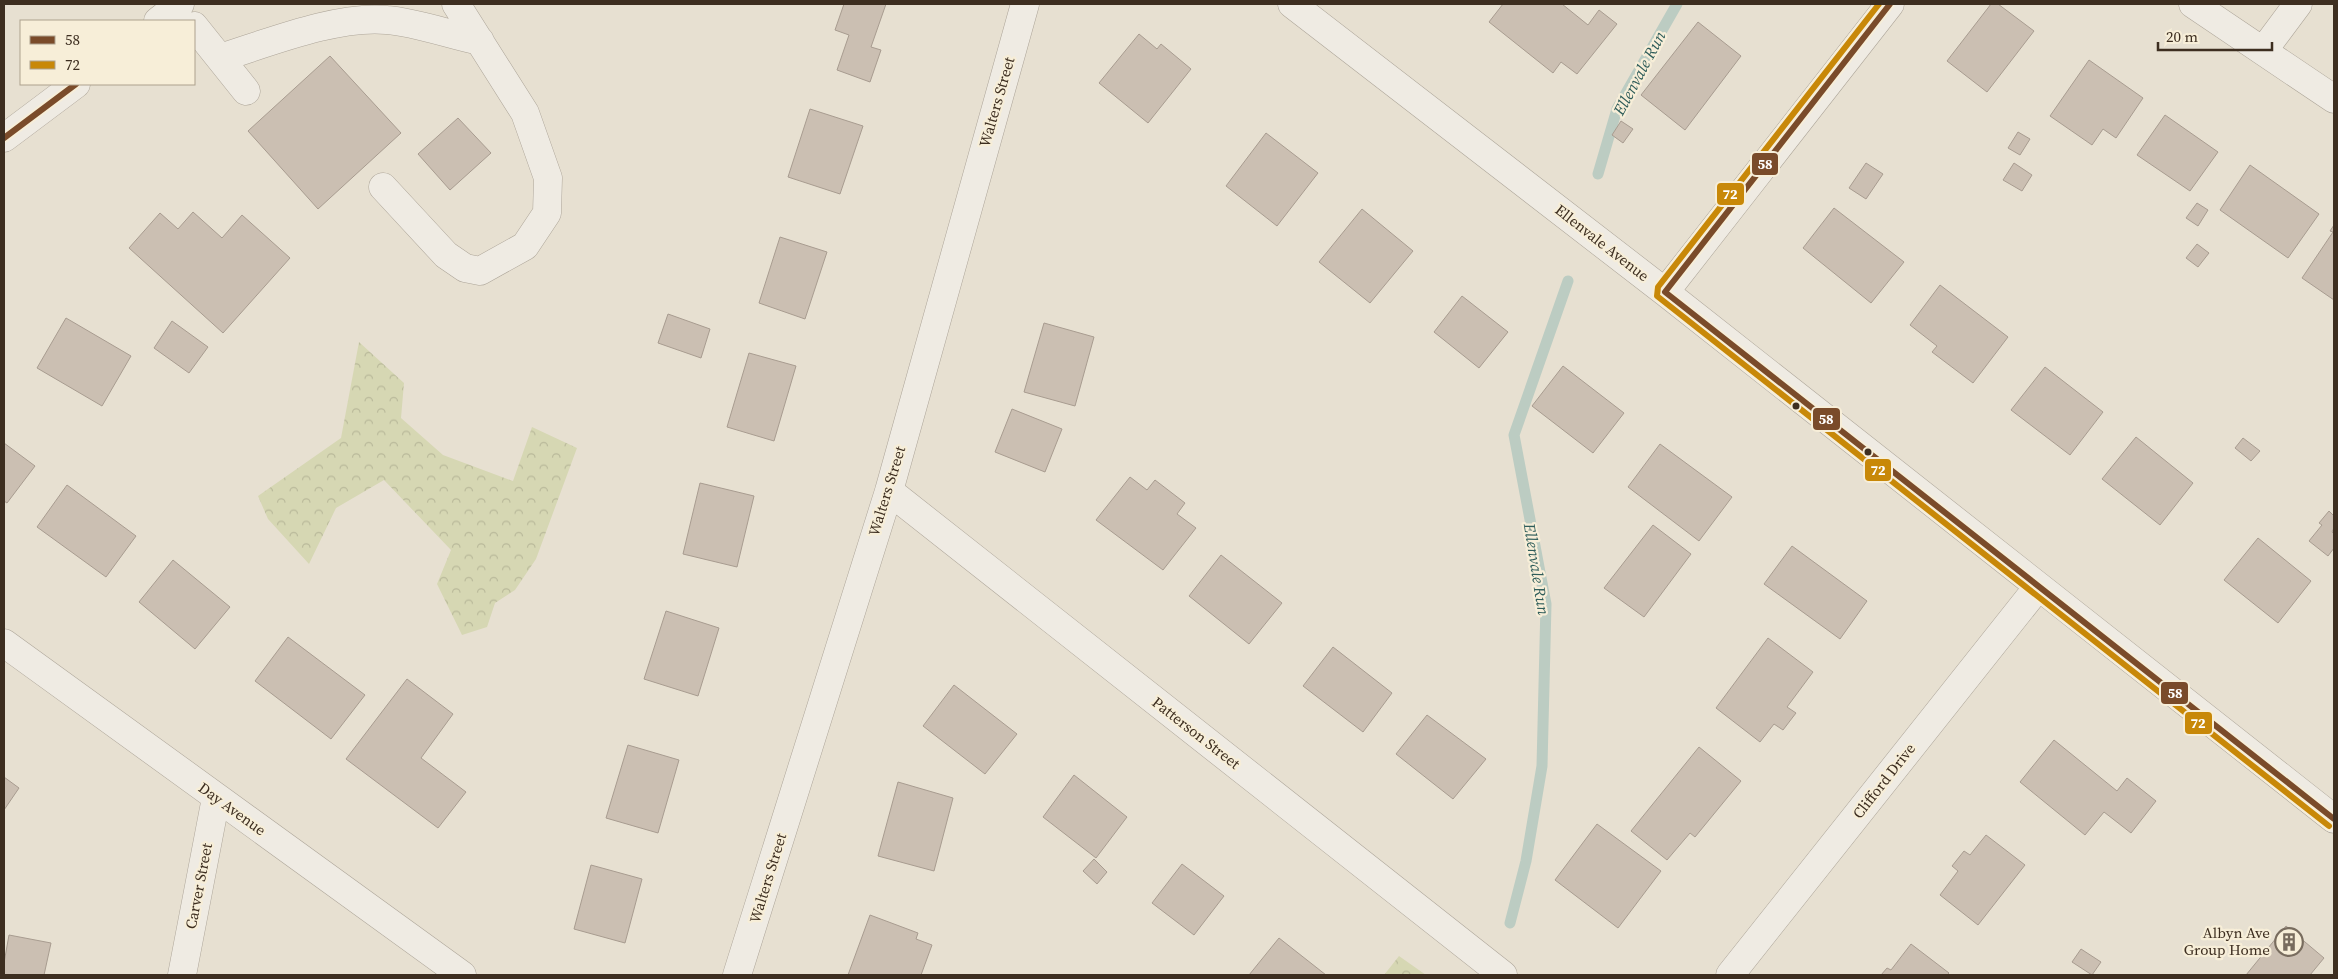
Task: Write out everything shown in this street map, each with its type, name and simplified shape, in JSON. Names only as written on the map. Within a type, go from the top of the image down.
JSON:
[{"type":"street","points":[[383,187],[446,255],[465,268],[480,271],[525,246],[547,213],[548,178],[525,113],[456,4]]},
{"type":"street","name":"Walters Street","points":[[737,975],[888,490],[1025,4]]},
{"type":"street","name":"Ellenvale Avenue","points":[[1292,4],[1665,292],[2334,820]]},
{"type":"street","points":[[1665,292],[1890,4]]},
{"type":"street","points":[[2192,4],[2334,99]]},
{"type":"street","points":[[2263,51],[2298,4]]},
{"type":"street","points":[[220,58],[299,33],[352,22],[387,20],[480,41]]},
{"type":"street","points":[[195,32],[220,58],[246,91]]},
{"type":"street","points":[[4,138],[75,85]]},
{"type":"street","name":"Patterson Street","points":[[888,490],[1503,975]]},
{"type":"street","name":"Clifford Drive","points":[[1730,975],[2038,587]]},
{"type":"street","name":"Day Avenue","points":[[4,642],[216,798],[462,975]]},
{"type":"street","name":"Carver Street","points":[[182,975],[216,798]]},
{"type":"green space","points":[[359,342],[404,383],[401,418],[443,455],[513,481],[532,427],[577,448],[536,559],[515,590],[495,603],[487,627],[462,635],[437,584],[451,550],[384,480],[336,508],[309,564],[268,519],[258,496],[341,438]]},
{"type":"green space","points":[[1399,956],[1426,975],[1384,975]]},
{"type":"building","points":[[844,4],[886,4],[871,47],[881,50],[870,82],[837,70],[849,35],[835,30]]},
{"type":"building","points":[[1503,4],[1562,4],[1588,25],[1599,10],[1617,24],[1577,74],[1561,62],[1553,73],[1489,22]]},
{"type":"building","points":[[1991,4],[1998,4],[2034,31],[1987,92],[1947,61]]},
{"type":"building","points":[[1698,22],[1741,56],[1685,130],[1641,95]]},
{"type":"building","points":[[1139,34],[1157,49],[1161,44],[1191,69],[1148,123],[1099,83]]},
{"type":"building","points":[[330,56],[401,133],[318,209],[248,131]]},
{"type":"building","points":[[2089,60],[2143,98],[2116,138],[2103,129],[2092,145],[2050,116]]},
{"type":"building","points":[[810,109],[863,126],[840,194],[788,177]]},
{"type":"building","points":[[2165,115],[2218,152],[2190,191],[2137,155]]},
{"type":"building","points":[[458,118],[491,153],[450,190],[418,154]]},
{"type":"building","points":[[1621,121],[1633,129],[1623,143],[1612,135]]},
{"type":"building","points":[[2018,132],[2030,139],[2020,155],[2008,148]]},
{"type":"building","points":[[1266,133],[1318,173],[1277,226],[1226,186]]},
{"type":"building","points":[[1866,163],[1883,174],[1866,199],[1849,188]]},
{"type":"building","points":[[2014,163],[2032,175],[2022,191],[2003,180]]},
{"type":"building","points":[[2250,165],[2319,214],[2288,258],[2220,210]]},
{"type":"building","points":[[2197,203],[2208,210],[2198,226],[2186,218]]},
{"type":"building","points":[[1834,208],[1904,262],[1871,303],[1803,248]]},
{"type":"building","points":[[1362,209],[1413,251],[1370,303],[1319,262]]},
{"type":"building","points":[[193,212],[222,238],[242,215],[290,258],[223,333],[129,248],[160,213],[178,229]]},
{"type":"building","points":[[2334,225],[2334,300],[2302,278],[2333,232],[2330,231]]},
{"type":"building","points":[[780,237],[827,252],[805,319],[759,303]]},
{"type":"building","points":[[2197,244],[2209,253],[2198,267],[2186,258]]},
{"type":"building","points":[[1940,285],[2008,337],[1973,383],[1932,352],[1937,346],[1910,325]]},
{"type":"building","points":[[1462,296],[1508,332],[1479,368],[1434,332]]},
{"type":"building","points":[[668,314],[710,329],[701,358],[658,343]]},
{"type":"building","points":[[66,318],[131,356],[102,406],[37,368]]},
{"type":"building","points":[[172,321],[208,347],[189,373],[154,348]]},
{"type":"building","points":[[1044,323],[1094,337],[1075,406],[1024,392]]},
{"type":"building","points":[[749,353],[796,366],[774,441],[727,427]]},
{"type":"building","points":[[1563,366],[1624,413],[1593,453],[1532,406]]},
{"type":"building","points":[[2045,367],[2103,412],[2070,455],[2011,410]]},
{"type":"building","points":[[1012,409],[1062,429],[1045,472],[995,452]]},
{"type":"building","points":[[2136,437],[2193,483],[2160,525],[2102,479]]},
{"type":"building","points":[[2243,438],[2260,451],[2251,461],[2235,448]]},
{"type":"building","points":[[4,443],[35,466],[7,503],[4,501]]},
{"type":"building","points":[[1660,444],[1732,497],[1699,541],[1628,487]]},
{"type":"building","points":[[1130,477],[1147,490],[1155,480],[1185,503],[1177,514],[1196,528],[1163,570],[1096,520]]},
{"type":"building","points":[[700,483],[754,496],[737,567],[683,554]]},
{"type":"building","points":[[67,485],[136,536],[106,577],[37,527]]},
{"type":"building","points":[[2329,511],[2334,516],[2332,532],[2334,534],[2334,548],[2328,556],[2309,541],[2322,525],[2319,523]]},
{"type":"building","points":[[1653,525],[1691,554],[1644,617],[1604,588]]},
{"type":"building","points":[[2258,538],[2311,581],[2278,623],[2224,580]]},
{"type":"building","points":[[1792,546],[1867,601],[1840,639],[1764,584]]},
{"type":"building","points":[[1221,555],[1282,603],[1249,644],[1189,596]]},
{"type":"building","points":[[173,560],[230,607],[195,649],[139,602]]},
{"type":"building","points":[[666,611],[719,628],[698,696],[644,679]]},
{"type":"building","points":[[288,637],[365,695],[331,739],[255,681]]},
{"type":"building","points":[[1768,638],[1813,672],[1787,707],[1796,713],[1783,730],[1774,724],[1760,742],[1716,708]]},
{"type":"building","points":[[1333,647],[1392,693],[1363,732],[1303,686]]},
{"type":"building","points":[[407,679],[453,714],[421,758],[466,792],[438,828],[346,759]]},
{"type":"building","points":[[954,685],[1017,734],[985,774],[923,726]]},
{"type":"building","points":[[1427,715],[1486,759],[1453,799],[1396,754]]},
{"type":"building","points":[[2054,740],[2117,791],[2127,778],[2156,801],[2131,833],[2104,812],[2085,835],[2020,782]]},
{"type":"building","points":[[628,745],[679,760],[658,833],[606,818]]},
{"type":"building","points":[[1699,747],[1741,781],[1695,837],[1690,833],[1667,860],[1631,831]]},
{"type":"building","points":[[1074,775],[1127,817],[1096,858],[1043,817]]},
{"type":"building","points":[[4,777],[19,788],[4,810]]},
{"type":"building","points":[[898,782],[953,798],[934,871],[878,856]]},
{"type":"building","points":[[1597,824],[1661,871],[1618,928],[1555,880]]},
{"type":"building","points":[[1986,835],[2025,865],[1978,925],[1940,895],[1958,871],[1952,866],[1964,851],[1970,855]]},
{"type":"building","points":[[1094,859],[1107,872],[1097,884],[1083,871]]},
{"type":"building","points":[[1182,864],[1224,896],[1194,935],[1152,903]]},
{"type":"building","points":[[591,865],[642,879],[625,943],[574,929]]},
{"type":"building","points":[[870,915],[918,933],[916,939],[932,945],[921,975],[848,975]]},
{"type":"building","name":"Albyn Ave Group Home","points":[[2286,926],[2324,958],[2310,975],[2246,975]]},
{"type":"building","points":[[9,935],[51,943],[44,975],[4,975]]},
{"type":"building","points":[[1279,938],[1326,975],[1249,975]]},
{"type":"building","points":[[1911,944],[1949,973],[1947,975],[1881,975],[1887,968],[1891,970]]},
{"type":"building","points":[[2081,949],[2101,962],[2092,975],[2072,962]]},
{"type":"waterway","name":"Ellenvale Run","points":[[1598,174],[1617,109],[1677,4]]},
{"type":"waterway","name":"Ellenvale Run","points":[[1510,923],[1526,861],[1542,766],[1546,604],[1514,435],[1568,281]]},
{"type":"transit line","name":"72","points":[[1879,4],[1658,287],[1657,296],[2329,826]]},
{"type":"transit line","name":"58","points":[[1890,4],[1665,292],[2334,819]]},
{"type":"transit line","name":"58","points":[[4,138],[75,85]]},
{"type":"place","name":"Albyn Ave Group Home","points":[[2289,942]]}]
